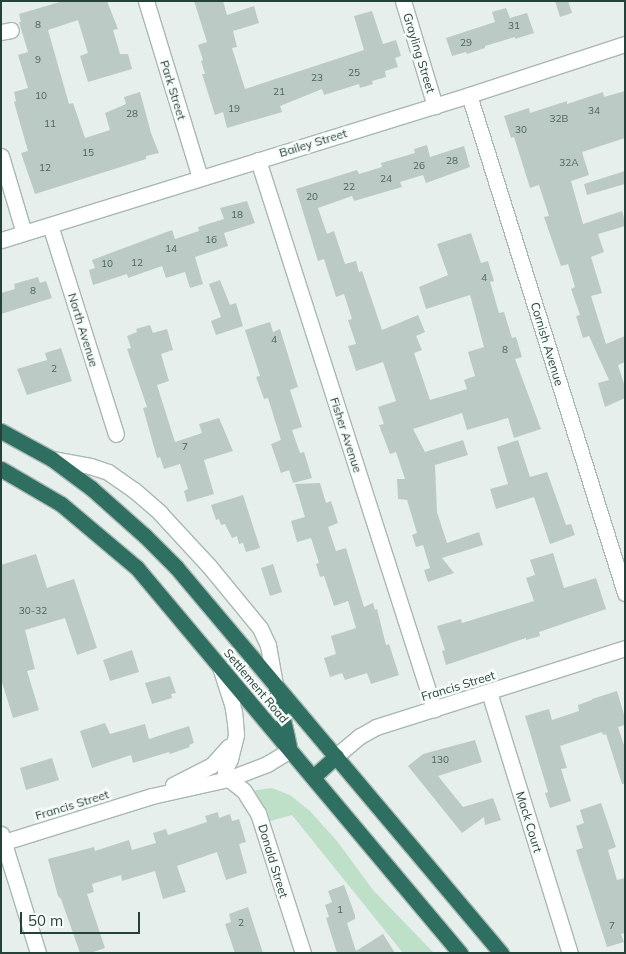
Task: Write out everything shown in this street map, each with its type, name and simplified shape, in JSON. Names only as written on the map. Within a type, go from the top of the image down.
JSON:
[{"type":"highway","name":"Settlement Road","points":[[1,431],[52,459],[91,488],[145,536],[176,567],[500,953]]},
{"type":"highway","name":"Settlement Road","points":[[1,469],[61,504],[137,568],[460,953]]},
{"type":"highway","points":[[275,684],[290,750]]},
{"type":"highway","name":"Francis Street","points":[[313,777],[336,756]]},
{"type":"street","name":"Park Street","points":[[146,1],[200,178]]},
{"type":"street","name":"Grayling Street","points":[[403,1],[435,106]]},
{"type":"street","name":"Bailey Street","points":[[1,240],[435,106],[625,44]]},
{"type":"street","name":"Cornish Avenue","points":[[469,95],[625,593]]},
{"type":"street","points":[[1,156],[24,233]]},
{"type":"street","name":"Fisher Avenue","points":[[258,160],[434,709]]},
{"type":"street","name":"North Avenue","points":[[50,225],[116,434]]},
{"type":"street","name":"Settlement Road","points":[[52,459],[90,466],[108,472],[134,490],[166,519],[209,566],[260,628],[268,645],[275,684]]},
{"type":"street","name":"Francis Street","points":[[336,756],[376,727],[625,648]]},
{"type":"street","name":"Francis Street","points":[[152,796],[206,769],[219,759],[233,737],[235,727],[234,711],[219,665]]},
{"type":"street","name":"Mack Court","points":[[488,692],[570,953]]},
{"type":"street","points":[[228,779],[225,770],[236,735],[234,711]]},
{"type":"street","name":"Francis Street","points":[[2,840],[152,796],[228,779],[268,764],[290,750]]},
{"type":"street","name":"Donald Street","points":[[228,779],[244,791],[258,813],[303,953]]},
{"type":"street","points":[[2,840],[38,953]]},
{"type":"green space","points":[[272,788],[290,795],[310,811],[337,841],[373,890],[434,953],[403,953],[292,815],[270,821],[267,810],[260,805],[251,791]]},
{"type":"building","points":[[63,1],[107,1],[118,29],[113,30],[120,54],[128,54],[132,69],[88,82],[80,56],[88,53],[78,20],[48,30],[69,104],[73,103],[85,138],[110,130],[105,113],[126,104],[124,97],[140,92],[151,133],[159,153],[146,156],[146,159],[35,194],[21,153],[28,151],[14,102],[16,101],[14,92],[28,88],[18,55],[28,52],[19,22],[21,22],[19,14]]},
{"type":"building","points":[[194,1],[223,1],[227,15],[254,6],[259,23],[233,31],[237,47],[232,48],[245,89],[364,50],[354,16],[372,11],[383,44],[396,40],[401,56],[395,58],[398,67],[385,71],[386,77],[372,81],[373,84],[360,88],[359,84],[324,95],[322,89],[280,106],[282,112],[227,128],[223,112],[215,115],[202,74],[205,74],[198,45],[207,42]]},
{"type":"building","points":[[555,1],[568,1],[572,13],[560,17]]},
{"type":"building","points":[[506,8],[510,18],[527,13],[534,33],[485,46],[485,48],[467,54],[466,52],[452,56],[446,38],[495,22],[492,12]]},
{"type":"building","points":[[625,91],[625,138],[582,152],[589,175],[571,181],[583,224],[622,211],[625,221],[625,226],[598,234],[604,252],[591,257],[602,293],[591,296],[606,344],[625,336],[625,362],[618,365],[625,387],[625,398],[605,407],[598,383],[609,380],[589,336],[583,338],[576,316],[580,315],[571,289],[575,287],[568,264],[561,266],[544,217],[549,216],[539,185],[530,188],[514,137],[511,138],[504,116],[529,108],[530,113],[567,101],[567,104],[603,92],[604,97]]},
{"type":"building","points":[[427,145],[430,157],[464,146],[470,167],[426,183],[423,175],[400,182],[402,187],[354,201],[352,196],[318,208],[327,234],[334,231],[345,264],[356,261],[359,272],[362,271],[382,330],[418,315],[425,332],[416,336],[422,350],[414,353],[430,400],[467,389],[464,380],[475,376],[468,352],[484,347],[470,295],[426,309],[419,287],[448,275],[437,244],[471,233],[481,263],[488,261],[494,281],[490,282],[499,313],[504,312],[512,338],[516,337],[522,357],[515,359],[541,429],[514,438],[508,418],[467,430],[462,413],[413,429],[425,452],[463,440],[468,455],[435,465],[437,512],[447,543],[479,532],[483,545],[442,558],[454,573],[428,582],[424,570],[430,568],[423,545],[416,547],[412,535],[417,533],[407,500],[398,499],[397,479],[405,479],[396,452],[390,454],[379,425],[384,424],[378,407],[396,401],[383,362],[356,371],[348,346],[356,344],[348,320],[352,319],[344,294],[336,297],[324,259],[318,261],[296,189],[357,170],[359,174],[382,167],[381,163],[415,153],[414,149]]},
{"type":"building","points":[[625,171],[625,184],[587,195],[584,184]]},
{"type":"building","points":[[247,201],[255,223],[224,233],[228,246],[195,257],[203,284],[190,288],[185,272],[166,278],[162,266],[128,278],[127,274],[93,285],[89,270],[95,268],[92,260],[172,230],[175,239],[199,231],[198,227],[224,219],[220,208]]},
{"type":"building","points":[[38,277],[40,283],[46,281],[52,298],[1,314],[1,293],[15,289],[14,284]]},
{"type":"building","points":[[220,280],[230,305],[236,303],[243,326],[216,335],[211,321],[221,317],[209,284]]},
{"type":"building","points":[[270,322],[273,332],[280,329],[298,387],[290,390],[302,427],[292,430],[300,453],[304,452],[312,478],[293,483],[289,470],[281,473],[271,444],[281,440],[268,398],[264,399],[256,377],[260,376],[245,330]]},
{"type":"building","points":[[150,325],[153,333],[167,329],[173,350],[161,354],[169,381],[157,385],[175,442],[202,433],[199,424],[219,418],[233,451],[204,460],[214,494],[187,502],[184,491],[188,489],[180,464],[164,469],[160,457],[157,458],[143,408],[147,407],[127,349],[131,348],[127,336],[137,332],[136,329]]},
{"type":"building","points":[[61,348],[72,381],[27,395],[17,369],[47,360],[45,353]]},
{"type":"building","points":[[518,440],[530,477],[547,472],[566,525],[571,524],[575,535],[550,544],[534,497],[496,509],[490,489],[508,484],[497,447]]},
{"type":"building","points":[[320,483],[326,503],[331,501],[338,523],[328,527],[336,551],[346,548],[364,607],[373,603],[375,610],[377,609],[386,645],[389,644],[399,675],[371,684],[367,673],[345,680],[342,673],[330,677],[324,658],[336,654],[331,636],[356,628],[348,601],[334,606],[324,576],[320,577],[316,564],[319,563],[311,538],[297,542],[291,521],[305,517],[295,484]]},
{"type":"building","points":[[243,495],[260,548],[246,552],[243,543],[239,544],[237,536],[232,538],[225,524],[221,525],[219,519],[216,520],[211,505]]},
{"type":"building","points":[[553,553],[564,588],[596,578],[606,609],[539,632],[540,636],[526,640],[526,638],[446,665],[442,651],[445,650],[437,626],[461,619],[462,623],[534,601],[526,578],[535,575],[530,560]]},
{"type":"building","points":[[36,554],[47,588],[74,579],[97,648],[77,655],[65,618],[25,630],[35,669],[27,671],[39,710],[13,718],[1,679],[1,565]]},
{"type":"building","points":[[273,564],[282,592],[270,596],[261,568]]},
{"type":"building","points":[[132,650],[139,672],[110,681],[103,660]]},
{"type":"building","points":[[170,676],[176,693],[171,694],[172,698],[152,704],[145,683]]},
{"type":"building","points":[[617,691],[625,718],[625,725],[618,727],[625,748],[625,784],[622,784],[606,734],[603,735],[602,732],[560,746],[567,768],[561,769],[571,801],[550,808],[545,793],[548,792],[525,716],[549,709],[552,720],[579,711],[578,705]]},
{"type":"building","points":[[105,723],[110,734],[145,724],[149,739],[189,726],[194,743],[189,745],[190,747],[170,754],[169,752],[133,763],[131,755],[92,768],[80,731]]},
{"type":"building","points":[[475,740],[482,762],[438,776],[463,807],[493,798],[501,820],[485,825],[484,817],[462,833],[408,766],[423,754]]},
{"type":"building","points":[[52,758],[59,780],[26,790],[20,768]]},
{"type":"building","points":[[601,803],[616,847],[608,850],[617,880],[625,878],[625,933],[621,934],[624,942],[607,947],[576,850],[583,848],[576,826],[584,823],[580,810]]},
{"type":"building","points":[[218,812],[219,818],[230,814],[232,821],[239,819],[246,842],[239,844],[247,873],[226,880],[217,852],[177,866],[186,892],[163,899],[155,871],[122,881],[121,875],[92,884],[94,892],[87,894],[105,948],[90,953],[80,953],[61,899],[58,896],[48,859],[94,847],[95,851],[129,840],[132,850],[156,843],[153,833],[166,829],[168,835],[207,822],[205,816]]},
{"type":"building","points":[[344,885],[355,915],[355,919],[347,923],[356,951],[383,934],[395,953],[337,953],[326,918],[329,917],[325,905],[332,902],[328,891]]},
{"type":"building","points":[[248,907],[263,953],[235,953],[225,924],[231,922],[229,914]]}]
